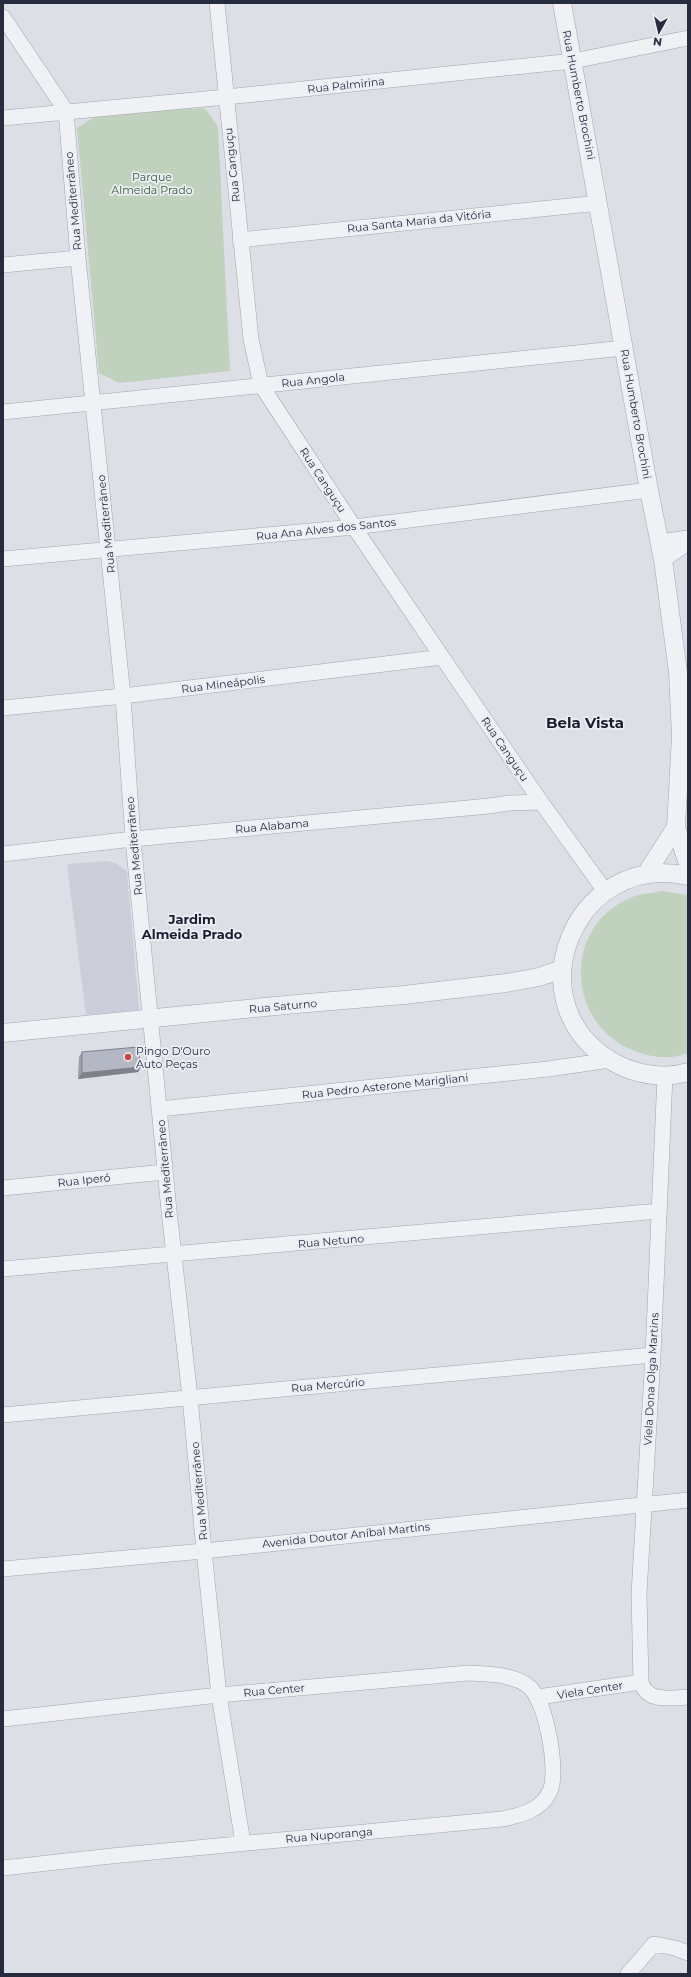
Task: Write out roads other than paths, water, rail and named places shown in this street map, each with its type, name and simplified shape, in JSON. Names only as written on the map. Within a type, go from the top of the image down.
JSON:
[{"type":"street","name":"Rua Canguçu","points":[[217,3],[251,339],[261,385],[354,527],[442,657],[541,802],[605,891]]},
{"type":"street","name":"Rua Humberto Brochini","points":[[562,3],[574,61],[649,490],[660,542],[683,672],[681,736],[682,827],[688,864]]},
{"type":"street","points":[[3,16],[66,111]]},
{"type":"street","name":"Rua Palmirina","points":[[3,118],[226,97],[574,61],[688,38]]},
{"type":"street","name":"Rua Mediterrâneo","points":[[66,111],[78,258],[123,696],[133,839],[173,1255],[190,1398],[219,1695],[242,1843]]},
{"type":"street","name":"Rua Santa Maria da Vitória","points":[[240,240],[599,202]]},
{"type":"street","points":[[3,265],[78,258]]},
{"type":"street","name":"Rua Angola","points":[[3,412],[94,404],[261,385],[624,348]]},
{"type":"street","name":"Rua Ana Alves dos Santos","points":[[3,560],[354,527],[649,490]]},
{"type":"street","points":[[660,542],[688,538]]},
{"type":"street","points":[[663,560],[688,543]]},
{"type":"street","name":"Rua Mineápolis","points":[[3,708],[123,696],[442,657]]},
{"type":"street","name":"Rua Alabama","points":[[3,854],[133,839],[510,803],[541,802]]},
{"type":"street","name":"Rua Humberto Brochini","points":[[646,874],[682,827]]},
{"type":"street","points":[[688,876],[662,873],[646,874],[625,881],[605,891],[583,912],[575,925],[568,939],[562,969],[565,999],[570,1014],[586,1040],[610,1060],[636,1072],[665,1075],[688,1072]]},
{"type":"street","name":"Rua Saturno","points":[[3,1034],[404,995],[506,983],[539,977],[562,969]]},
{"type":"street","name":"Rua Pedro Asterone Marigliani","points":[[159,1109],[540,1070],[610,1060]]},
{"type":"street","name":"Viela Dona Olga Martins","points":[[641,1682],[639,1594],[643,1505],[653,1355],[665,1075]]},
{"type":"street","name":"Rua Iperó","points":[[3,1188],[165,1172]]},
{"type":"street","name":"Rua Netuno","points":[[3,1269],[659,1211]]},
{"type":"street","name":"Rua Mercúrio","points":[[3,1416],[653,1355]]},
{"type":"street","name":"Avenida Doutor Aníbal Martins","points":[[3,1569],[204,1551],[688,1500]]},
{"type":"street","name":"Rua Center","points":[[3,1719],[219,1695],[468,1673],[494,1674],[512,1678],[528,1685],[538,1698]]},
{"type":"street","points":[[641,1682],[647,1694],[654,1697],[688,1697]]},
{"type":"street","name":"Viela Center","points":[[538,1698],[641,1682]]},
{"type":"street","name":"Rua Nuporanga","points":[[3,1868],[242,1843],[502,1819],[527,1813],[542,1803],[550,1790],[553,1772],[546,1716],[538,1698]]},
{"type":"street","points":[[628,1974],[654,1944],[675,1948],[688,1953]]},
{"type":"place","name":"Pingo D'Ouro Auto Peças","points":[[128,1057]]},
{"type":"district","name":"Bela Vista","points":[[585,722]]},
{"type":"district","name":"Jardim Almeida Prado","points":[[192,926]]},
{"type":"park label","name":"Parque Almeida Prado","points":[[152,183]]}]
